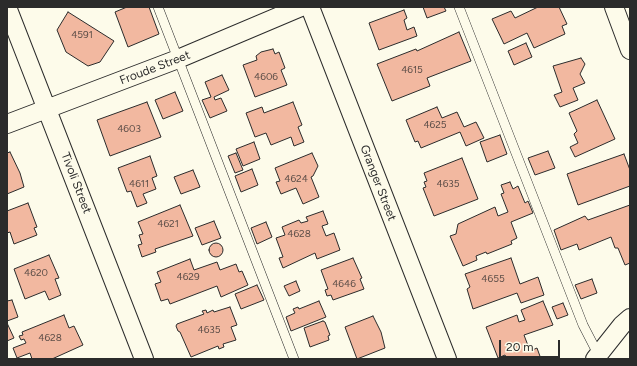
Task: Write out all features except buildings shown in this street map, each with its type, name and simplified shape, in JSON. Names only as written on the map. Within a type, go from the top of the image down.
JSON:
[{"type":"street","name":"Tivoli Street","points":[[8,7],[46,109],[144,359]]},
{"type":"street","name":"Froude Street","points":[[7,124],[178,59],[301,7]]},
{"type":"street","name":"Granger Street","points":[[310,7],[447,359]]},
{"type":"street","points":[[614,7],[630,50]]},
{"type":"street","points":[[596,357],[622,324],[630,318]]},
{"type":"lane","points":[[158,7],[294,359]]},
{"type":"lane","points":[[459,7],[596,357]]}]
